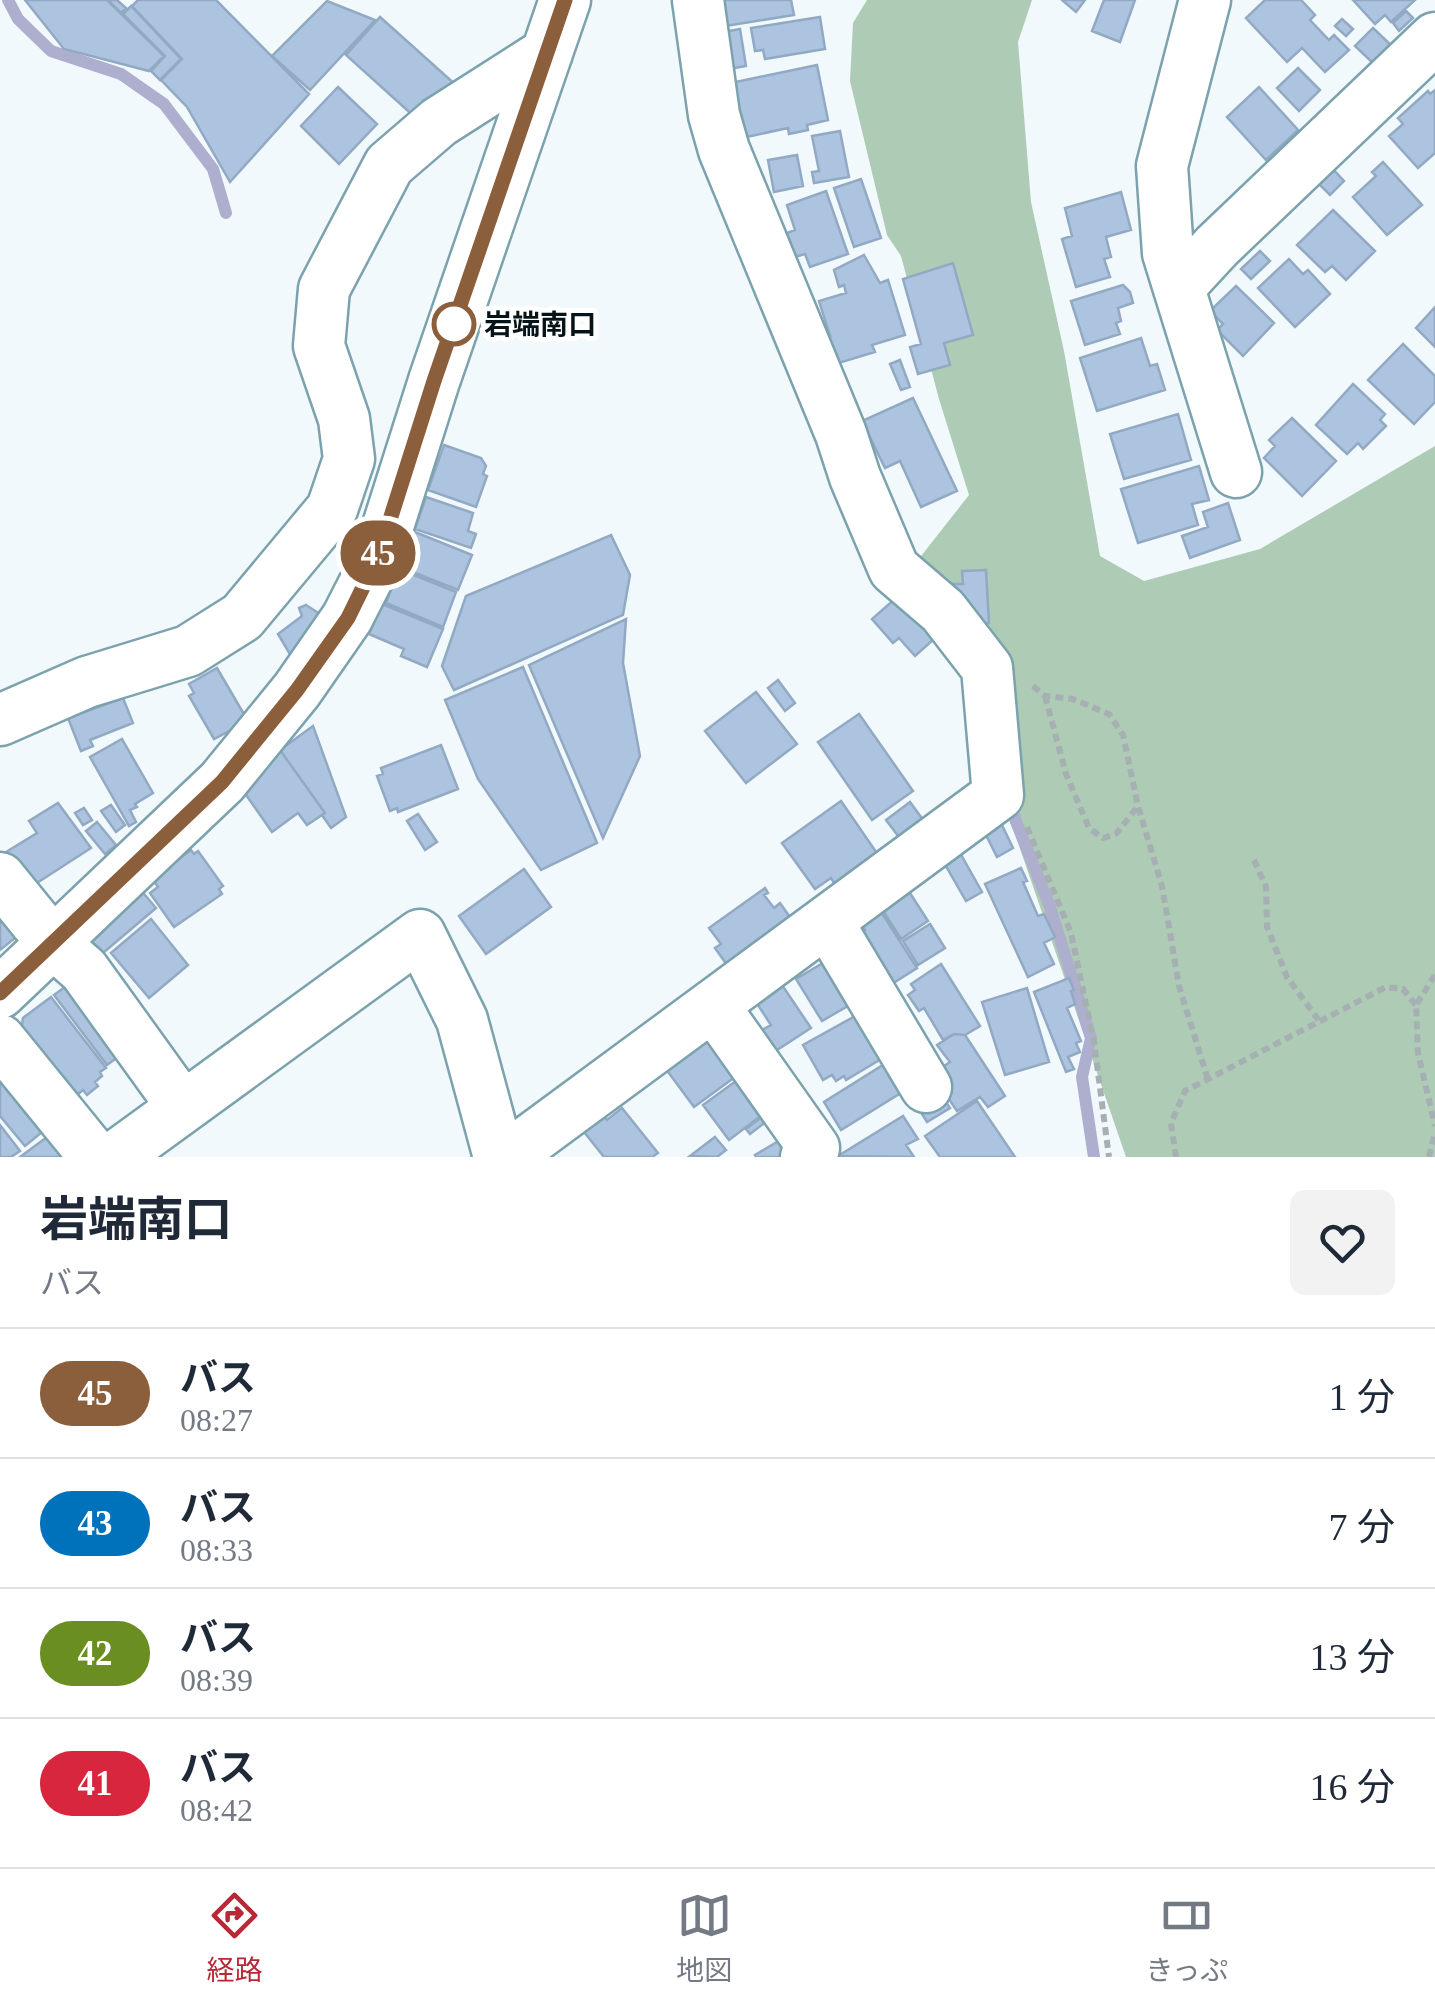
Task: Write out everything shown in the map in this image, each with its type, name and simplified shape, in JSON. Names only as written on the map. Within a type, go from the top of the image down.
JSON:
[{"type":"street","points":[[0,993],[222,782],[300,686],[348,618],[370,573],[565,0]]},
{"type":"street","points":[[507,1157],[558,1142],[713,1005],[998,794],[987,668],[943,612],[894,570],[724,150],[714,115],[698,0]]},
{"type":"street","points":[[1205,0],[1162,166],[1168,254],[1236,472]]},
{"type":"street","points":[[1180,286],[1435,38]]},
{"type":"street","points":[[0,720],[87,682],[188,651],[242,617],[332,509],[349,459],[344,419],[319,346],[324,290],[388,165],[439,122],[547,53]]},
{"type":"street","points":[[0,878],[52,942],[84,970],[182,1106]]},
{"type":"street","points":[[827,921],[926,1088]]},
{"type":"street","points":[[115,1157],[420,935],[462,1020],[499,1157]]},
{"type":"street","points":[[713,1005],[814,1148],[806,1157]]},
{"type":"street","points":[[0,1040],[95,1157]]},
{"type":"path","points":[[1025,694],[1025,679],[1045,696],[1074,699],[1109,714],[1123,735],[1138,806],[1162,886],[1179,986],[1208,1080]]},
{"type":"path","points":[[1045,696],[1066,774],[1089,828],[1104,838],[1116,834],[1138,806]]},
{"type":"path","points":[[998,794],[1018,804],[1071,934],[1094,1042],[1110,1157]]},
{"type":"path","points":[[1254,860],[1266,887],[1267,927],[1287,976],[1319,1021]]},
{"type":"path","points":[[1435,975],[1416,1005],[1418,1053],[1435,1126]]},
{"type":"path","points":[[1176,1157],[1172,1124],[1184,1092],[1386,987],[1403,989],[1416,1005]]},
{"type":"path","points":[[1429,1157],[1435,1134]]},
{"type":"green space","points":[[867,0],[1032,0],[1018,42],[1031,202],[1064,351],[1100,556],[1144,581],[1260,549],[1435,446],[1435,1157],[1126,1157],[1004,802],[994,676],[918,560],[969,495],[901,256],[887,235],[850,81],[853,23]]},
{"type":"building","points":[[25,0],[107,0],[164,56],[149,71],[64,49]]},
{"type":"building","points":[[108,0],[117,0],[126,8],[121,13]]},
{"type":"building","points":[[138,0],[216,0],[309,94],[230,182],[187,107],[161,80],[182,59],[132,6]]},
{"type":"building","points":[[708,0],[791,0],[794,15],[713,28]]},
{"type":"building","points":[[1062,0],[1085,0],[1076,12]]},
{"type":"building","points":[[1104,0],[1135,0],[1120,42],[1092,31]]},
{"type":"building","points":[[1265,0],[1301,0],[1315,15],[1310,20],[1329,40],[1334,35],[1349,50],[1325,72],[1302,48],[1287,62],[1246,18]]},
{"type":"building","points":[[1353,0],[1415,0],[1391,22],[1385,15],[1375,24]]},
{"type":"building","points":[[327,1],[375,20],[310,90],[272,56]]},
{"type":"building","points":[[131,6],[181,59],[160,80],[151,71],[165,56],[123,14]]},
{"type":"building","points":[[1406,11],[1413,18],[1399,31],[1393,23]]},
{"type":"building","points":[[380,17],[457,86],[417,119],[346,55]]},
{"type":"building","points":[[820,17],[825,49],[765,59],[763,50],[755,51],[751,28]]},
{"type":"building","points":[[1342,19],[1353,29],[1346,36],[1335,26]]},
{"type":"building","points":[[1373,28],[1394,48],[1376,66],[1355,46]]},
{"type":"building","points":[[740,29],[746,66],[718,71],[712,34]]},
{"type":"building","points":[[817,65],[828,120],[789,134],[788,128],[742,138],[731,83]]},
{"type":"building","points":[[1298,68],[1320,90],[1299,111],[1277,88]]},
{"type":"building","points":[[338,87],[377,124],[339,164],[301,126]]},
{"type":"building","points":[[1259,87],[1298,130],[1266,160],[1227,117]]},
{"type":"building","points":[[1435,90],[1435,153],[1418,168],[1389,136],[1403,124],[1398,118],[1428,91],[1430,94]]},
{"type":"building","points":[[840,131],[849,177],[814,183],[812,172],[819,171],[812,136]]},
{"type":"building","points":[[797,155],[803,186],[774,192],[768,160]]},
{"type":"building","points":[[1383,162],[1422,205],[1387,235],[1353,197],[1376,176],[1372,172]]},
{"type":"building","points":[[1330,166],[1344,181],[1330,195],[1315,180]]},
{"type":"building","points":[[861,179],[881,238],[854,247],[834,188]]},
{"type":"building","points":[[826,191],[848,254],[810,267],[805,254],[795,257],[787,233],[795,230],[787,205]]},
{"type":"building","points":[[1121,192],[1131,230],[1106,237],[1111,257],[1104,259],[1110,277],[1076,287],[1062,239],[1072,236],[1065,208]]},
{"type":"building","points":[[1333,210],[1375,251],[1346,280],[1332,266],[1325,272],[1297,245]]},
{"type":"building","points":[[1260,251],[1270,261],[1251,279],[1241,269]]},
{"type":"building","points":[[864,255],[880,283],[888,280],[905,335],[872,345],[875,352],[832,365],[824,338],[830,336],[819,301],[846,293],[844,285],[839,287],[834,270]]},
{"type":"building","points":[[1289,259],[1303,274],[1308,270],[1330,294],[1295,327],[1258,288]]},
{"type":"building","points":[[953,263],[973,335],[944,343],[950,365],[918,374],[910,347],[921,344],[903,279]]},
{"type":"building","points":[[1123,285],[1133,303],[1118,308],[1121,321],[1116,323],[1120,334],[1085,345],[1071,301]]},
{"type":"building","points":[[1236,286],[1274,323],[1243,356],[1217,330],[1223,324],[1210,311]]},
{"type":"building","points":[[1435,307],[1435,347],[1416,328]]},
{"type":"building","points":[[1141,338],[1150,366],[1157,364],[1165,390],[1097,411],[1080,358]]},
{"type":"building","points":[[1403,344],[1435,376],[1435,402],[1414,424],[1368,380]]},
{"type":"building","points":[[900,360],[910,387],[901,390],[890,364]]},
{"type":"building","points":[[1353,384],[1385,414],[1380,420],[1386,426],[1363,449],[1358,443],[1347,454],[1316,425]]},
{"type":"building","points":[[913,398],[957,491],[921,507],[900,461],[885,468],[862,421]]},
{"type":"building","points":[[1178,414],[1191,460],[1124,479],[1110,434]]},
{"type":"building","points":[[1292,418],[1336,461],[1302,496],[1264,458],[1275,446],[1269,440]]},
{"type":"building","points":[[444,445],[481,458],[486,466],[483,474],[487,476],[476,507],[428,490]]},
{"type":"building","points":[[1199,466],[1209,500],[1192,504],[1198,525],[1138,543],[1121,489]]},
{"type":"building","points":[[426,497],[473,513],[468,531],[476,534],[471,548],[415,529]]},
{"type":"building","points":[[1228,503],[1240,540],[1190,558],[1182,536],[1208,527],[1203,512]]},
{"type":"building","points":[[415,532],[472,555],[458,590],[400,567]]},
{"type":"building","points":[[611,535],[630,575],[623,615],[454,690],[442,666],[466,596]]},
{"type":"building","points":[[399,569],[456,592],[443,627],[386,603]]},
{"type":"building","points":[[986,570],[989,623],[981,624],[941,584],[963,584],[962,571]]},
{"type":"building","points":[[904,591],[934,639],[915,656],[899,638],[893,643],[872,619]]},
{"type":"building","points":[[382,604],[443,629],[427,667],[401,656],[404,649],[369,634]]},
{"type":"building","points":[[306,605],[326,618],[294,661],[278,634],[302,616],[299,608]]},
{"type":"building","points":[[626,619],[623,663],[640,756],[603,838],[529,665]]},
{"type":"building","points":[[523,667],[597,843],[541,870],[478,779],[445,700]]},
{"type":"building","points":[[217,668],[248,721],[214,739],[189,696],[194,693],[189,684]]},
{"type":"building","points":[[778,680],[795,703],[785,711],[768,688]]},
{"type":"building","points":[[756,692],[797,744],[746,783],[705,731]]},
{"type":"building","points":[[123,698],[133,723],[90,740],[93,746],[81,751],[68,718]]},
{"type":"building","points":[[859,714],[913,791],[872,820],[818,742]]},
{"type":"building","points":[[313,726],[346,817],[331,828],[322,815],[325,813],[280,750]]},
{"type":"building","points":[[122,739],[153,793],[130,810],[136,822],[129,826],[90,757]]},
{"type":"building","points":[[441,745],[458,789],[398,812],[397,808],[390,811],[377,776],[383,774],[381,768]]},
{"type":"building","points":[[280,750],[325,813],[307,825],[298,813],[272,832],[244,792]]},
{"type":"building","points":[[841,801],[883,862],[836,886],[831,878],[815,889],[782,843]]},
{"type":"building","points":[[910,802],[929,828],[905,845],[886,820]]},
{"type":"building","points":[[58,803],[91,848],[26,890],[3,854],[37,833],[29,821]]},
{"type":"building","points":[[111,805],[125,825],[116,832],[101,811]]},
{"type":"building","points":[[84,808],[92,820],[83,825],[75,813]]},
{"type":"building","points":[[418,814],[437,842],[425,850],[407,821]]},
{"type":"building","points":[[97,822],[116,845],[105,854],[86,831]]},
{"type":"building","points":[[1001,823],[1013,848],[997,857],[984,831]]},
{"type":"building","points":[[191,850],[194,854],[198,851],[223,886],[219,889],[222,894],[174,927],[150,893],[158,887],[152,878]]},
{"type":"building","points":[[959,851],[982,892],[966,901],[943,861]]},
{"type":"building","points":[[1021,868],[1038,916],[1044,914],[1055,937],[1044,943],[1054,964],[1028,977],[985,884]]},
{"type":"building","points":[[524,869],[551,907],[486,954],[459,916]]},
{"type":"building","points":[[139,888],[156,908],[90,964],[73,945]]},
{"type":"building","points":[[765,888],[768,893],[764,895],[774,908],[780,903],[797,927],[730,969],[715,948],[721,944],[709,928]]},
{"type":"building","points":[[908,890],[928,921],[901,939],[880,906]]},
{"type":"building","points":[[0,903],[25,930],[0,950]]},
{"type":"building","points":[[878,907],[917,968],[887,987],[855,936],[865,930],[859,920]]},
{"type":"building","points":[[151,919],[188,965],[149,998],[111,953]]},
{"type":"building","points":[[930,924],[945,948],[918,965],[903,941]]},
{"type":"building","points":[[828,960],[853,1003],[822,1021],[796,979]]},
{"type":"building","points":[[941,964],[980,1026],[965,1035],[954,1034],[943,1040],[924,1008],[919,1011],[908,995],[915,990],[911,984]]},
{"type":"building","points":[[77,978],[130,1048],[107,1065],[54,995]]},
{"type":"building","points":[[1069,978],[1075,1004],[1067,1008],[1081,1041],[1076,1043],[1080,1052],[1068,1057],[1074,1069],[1066,1072],[1034,992]]},
{"type":"building","points":[[782,985],[811,1028],[774,1052],[760,1031],[771,1025],[756,1002]]},
{"type":"building","points":[[1027,988],[1049,1062],[1005,1075],[982,1002]]},
{"type":"building","points":[[51,997],[106,1068],[95,1082],[98,1086],[87,1095],[83,1090],[72,1099],[21,1032],[23,1018]]},
{"type":"building","points":[[866,1010],[891,1053],[846,1080],[844,1076],[836,1081],[832,1075],[823,1080],[803,1045]]},
{"type":"building","points":[[954,1034],[965,1035],[1005,1096],[988,1107],[980,1097],[957,1111],[932,1074],[950,1062],[937,1045]]},
{"type":"building","points":[[704,1035],[735,1077],[694,1107],[663,1065]]},
{"type":"building","points":[[894,1058],[912,1086],[841,1130],[824,1102]]},
{"type":"building","points":[[0,1069],[48,1127],[25,1146],[0,1116]]},
{"type":"building","points":[[736,1081],[762,1115],[729,1140],[703,1105]]},
{"type":"building","points":[[940,1093],[950,1108],[927,1122],[919,1109]]},
{"type":"building","points":[[977,1101],[1015,1157],[940,1157],[925,1136]]},
{"type":"building","points":[[622,1108],[658,1153],[652,1157],[604,1157],[584,1132]]},
{"type":"building","points":[[763,1116],[767,1121],[750,1134],[746,1129]]},
{"type":"building","points":[[903,1116],[918,1139],[906,1145],[914,1157],[838,1156]]},
{"type":"building","points":[[0,1125],[20,1151],[11,1157],[0,1157]]},
{"type":"building","points":[[62,1126],[86,1157],[20,1157]]},
{"type":"building","points":[[715,1137],[726,1150],[717,1157],[690,1156]]},
{"type":"building","points":[[782,1139],[793,1157],[756,1157],[755,1155]]},
{"type":"waterway","points":[[8,0],[18,19],[51,51],[121,74],[164,104],[213,169],[226,213]]},
{"type":"waterway","points":[[1012,805],[1050,907],[1091,1038],[1082,1077],[1094,1157]]},
{"type":"bus line","name":"45","points":[[0,993],[222,782],[297,690],[348,618],[388,526],[565,0]]},
{"type":"place","name":"岩端南口","points":[[454,324]]}]
